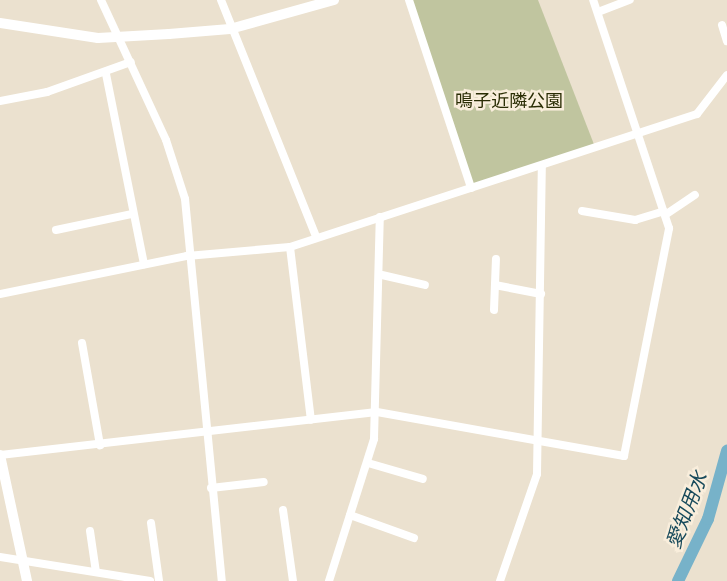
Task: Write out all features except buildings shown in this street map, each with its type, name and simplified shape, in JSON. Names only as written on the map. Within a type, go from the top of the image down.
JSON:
[{"type":"street","points":[[101,0],[181,181],[204,432],[222,581]]},
{"type":"street","points":[[220,0],[316,236]]},
{"type":"street","points":[[0,23],[117,37],[230,29],[334,0]]},
{"type":"street","points":[[409,0],[471,188]]},
{"type":"street","points":[[27,581],[0,455],[377,412],[624,456],[669,228],[593,0]]},
{"type":"street","points":[[598,12],[630,0]]},
{"type":"street","points":[[722,25],[727,41]]},
{"type":"street","points":[[0,101],[106,74],[130,63]]},
{"type":"street","points":[[106,74],[132,214],[144,264]]},
{"type":"street","points":[[0,294],[187,256],[290,247],[316,236],[542,166],[697,114],[727,75]]},
{"type":"street","points":[[500,581],[537,474],[542,166]]},
{"type":"street","points":[[582,211],[635,220],[664,213],[696,195]]},
{"type":"street","points":[[56,230],[132,214]]},
{"type":"street","points":[[329,581],[368,463],[377,412],[382,275],[380,217]]},
{"type":"street","points":[[290,247],[311,420]]},
{"type":"street","points":[[494,310],[496,260]]},
{"type":"street","points":[[382,275],[425,285]]},
{"type":"street","points":[[495,285],[541,294]]},
{"type":"street","points":[[82,343],[100,445]]},
{"type":"street","points":[[368,463],[423,479]]},
{"type":"street","points":[[211,488],[264,482]]},
{"type":"street","points":[[283,510],[293,581]]},
{"type":"street","points":[[350,515],[414,538]]},
{"type":"street","points":[[151,523],[159,581]]},
{"type":"street","points":[[90,531],[96,572]]},
{"type":"street","points":[[0,556],[150,581]]},
{"type":"green space","name":"鳴子近隣公園","points":[[409,0],[538,0],[595,147],[471,188]]},
{"type":"waterway","name":"愛知用水","points":[[678,581],[708,519],[727,451]]}]
